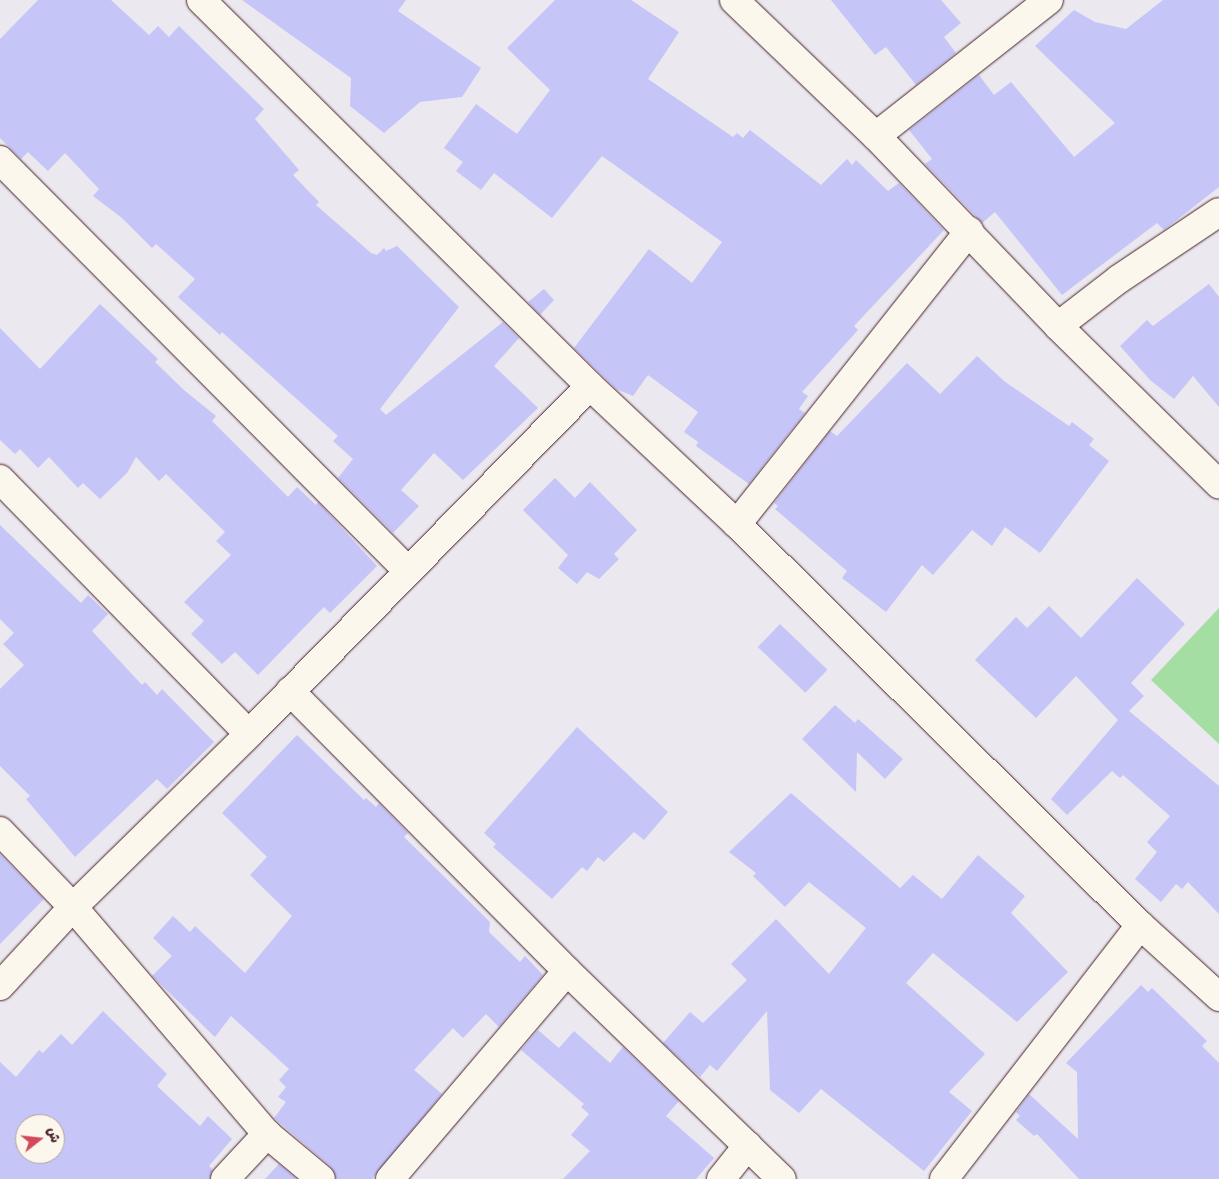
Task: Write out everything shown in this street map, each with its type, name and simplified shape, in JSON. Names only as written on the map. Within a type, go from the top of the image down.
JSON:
[{"type":"street","points":[[201,0],[590,386],[737,524],[1140,925],[1219,997]]},
{"type":"street","points":[[734,0],[876,136],[1058,326],[1219,484]]},
{"type":"street","points":[[876,136],[1049,0]]},
{"type":"street","points":[[0,160],[406,570]]},
{"type":"street","points":[[1058,326],[1219,212]]},
{"type":"street","points":[[737,524],[969,231]]},
{"type":"street","points":[[0,986],[73,907],[249,734],[406,570],[590,386]]},
{"type":"street","points":[[0,479],[249,734]]},
{"type":"street","points":[[290,691],[567,971],[782,1179]]},
{"type":"street","points":[[0,830],[73,907],[267,1134],[321,1179]]},
{"type":"street","points":[[944,1179],[1140,925]]},
{"type":"street","points":[[390,1179],[567,971]]},
{"type":"street","points":[[225,1179],[267,1134]]},
{"type":"street","points":[[722,1179],[748,1146]]},
{"type":"green space","points":[[1219,608],[1219,744],[1151,680]]},
{"type":"building","points":[[38,0],[111,0],[149,35],[158,26],[169,37],[179,26],[264,109],[255,119],[299,170],[293,175],[319,202],[316,205],[371,253],[377,255],[384,248],[386,251],[397,246],[459,307],[380,409],[386,415],[503,322],[519,338],[494,366],[538,408],[463,480],[434,453],[401,490],[419,506],[393,533],[338,478],[353,459],[333,441],[338,436],[222,332],[220,335],[178,297],[195,279],[156,244],[152,248],[122,218],[93,196],[99,189],[65,153],[48,171],[28,152],[21,159],[0,138],[0,39]]},
{"type":"building","points":[[242,0],[406,0],[398,11],[481,68],[462,97],[420,102],[384,133],[350,106],[351,78]]},
{"type":"building","points":[[555,0],[631,0],[679,32],[648,79],[733,137],[737,133],[743,138],[750,130],[821,185],[847,159],[852,165],[856,160],[888,191],[899,183],[944,230],[854,326],[858,330],[802,392],[808,396],[799,409],[805,413],[749,484],[696,446],[698,442],[684,432],[698,412],[648,375],[633,396],[616,389],[574,348],[649,249],[692,283],[722,242],[602,156],[552,218],[494,173],[481,190],[456,171],[463,162],[444,148],[476,104],[517,134],[550,90],[507,48]]},
{"type":"building","points":[[831,0],[941,0],[961,23],[944,37],[956,53],[916,85],[886,47],[875,55]]},
{"type":"building","points":[[1163,0],[1219,0],[1219,187],[1164,230],[1157,223],[1062,295],[995,212],[982,223],[925,164],[932,159],[909,130],[979,75],[994,95],[1011,82],[1074,157],[1115,123],[1035,46],[1074,10],[1095,22],[1126,29]]},
{"type":"building","points":[[1209,284],[1219,297],[1219,407],[1193,376],[1174,399],[1150,380],[1120,346],[1147,320],[1153,326]]},
{"type":"building","points":[[544,289],[554,300],[540,315],[528,302]]},
{"type":"building","points":[[100,304],[158,359],[155,362],[185,391],[216,416],[212,421],[288,497],[297,487],[316,505],[318,502],[377,566],[330,613],[324,607],[258,675],[235,652],[222,664],[191,634],[204,621],[184,602],[231,555],[216,541],[225,532],[166,474],[159,481],[136,457],[127,473],[100,499],[83,483],[78,488],[49,457],[38,468],[20,449],[15,454],[0,440],[0,328],[40,369]]},
{"type":"building","points":[[977,356],[1004,381],[1069,426],[1072,422],[1094,439],[1089,445],[1109,461],[1040,553],[1005,527],[992,546],[972,530],[933,575],[922,565],[886,612],[842,578],[847,571],[775,509],[778,506],[774,503],[830,431],[837,436],[907,363],[940,394]]},
{"type":"building","points":[[555,478],[575,498],[590,482],[637,530],[614,554],[619,559],[599,579],[587,572],[577,584],[558,568],[568,555],[523,510]]},
{"type":"building","points":[[0,525],[81,603],[88,595],[108,614],[92,631],[142,685],[145,682],[157,695],[162,689],[214,742],[167,789],[157,779],[75,857],[26,799],[30,796],[0,766],[0,689],[24,665],[3,644],[14,633],[0,619]]},
{"type":"building","points":[[1137,578],[1185,624],[1131,683],[1144,696],[1129,711],[1219,786],[1219,914],[1188,882],[1182,889],[1176,884],[1161,902],[1135,879],[1157,852],[1147,842],[1170,816],[1123,775],[1120,778],[1112,771],[1067,815],[1051,799],[1118,720],[1076,676],[1036,718],[975,660],[1016,617],[1027,628],[1049,606],[1081,638]]},
{"type":"building","points":[[780,624],[827,670],[805,693],[758,647]]},
{"type":"building","points":[[835,705],[855,723],[858,719],[903,759],[885,779],[857,752],[856,792],[802,739]]},
{"type":"building","points":[[577,727],[668,812],[644,840],[634,832],[604,862],[598,857],[587,871],[582,867],[552,899],[493,847],[496,844],[484,833]]},
{"type":"building","points":[[297,735],[364,800],[366,798],[376,807],[379,803],[408,833],[404,837],[490,922],[489,932],[520,962],[525,956],[543,975],[499,1027],[486,1014],[463,1038],[453,1028],[414,1070],[442,1094],[372,1179],[336,1179],[331,1167],[274,1118],[286,1102],[278,1097],[286,1087],[279,1080],[289,1069],[231,1016],[215,1037],[152,976],[172,956],[153,938],[173,916],[190,932],[195,926],[245,973],[292,916],[250,875],[267,857],[222,813]]},
{"type":"building","points":[[791,793],[900,888],[913,875],[942,899],[978,855],[1025,896],[1011,913],[1068,972],[1017,1022],[933,953],[906,983],[985,1054],[949,1092],[972,1111],[924,1171],[821,1089],[799,1113],[770,1090],[767,1011],[717,1071],[710,1065],[700,1077],[663,1043],[690,1012],[703,1023],[747,980],[731,964],[776,919],[829,974],[866,928],[809,882],[785,907],[753,876],[756,873],[729,852]]},
{"type":"building","points":[[0,854],[44,899],[0,944]]},
{"type":"building","points":[[1141,985],[1148,992],[1152,988],[1207,1041],[1202,1046],[1219,1063],[1219,1179],[1079,1179],[1037,1134],[1034,1136],[1016,1120],[1020,1116],[1016,1112],[1029,1094],[1078,1139],[1077,1072],[1066,1063]]},
{"type":"building","points":[[103,1011],[167,1074],[157,1086],[200,1126],[208,1116],[232,1139],[209,1166],[213,1170],[210,1179],[0,1179],[0,1062],[16,1077],[39,1050],[43,1053],[61,1034],[72,1045]]},
{"type":"building","points":[[538,1030],[559,1048],[574,1031],[610,1063],[623,1047],[679,1101],[666,1116],[714,1158],[696,1179],[563,1179],[590,1151],[571,1135],[589,1114],[581,1107],[584,1104],[521,1050]]},
{"type":"building","points":[[279,1164],[297,1179],[265,1179]]}]
